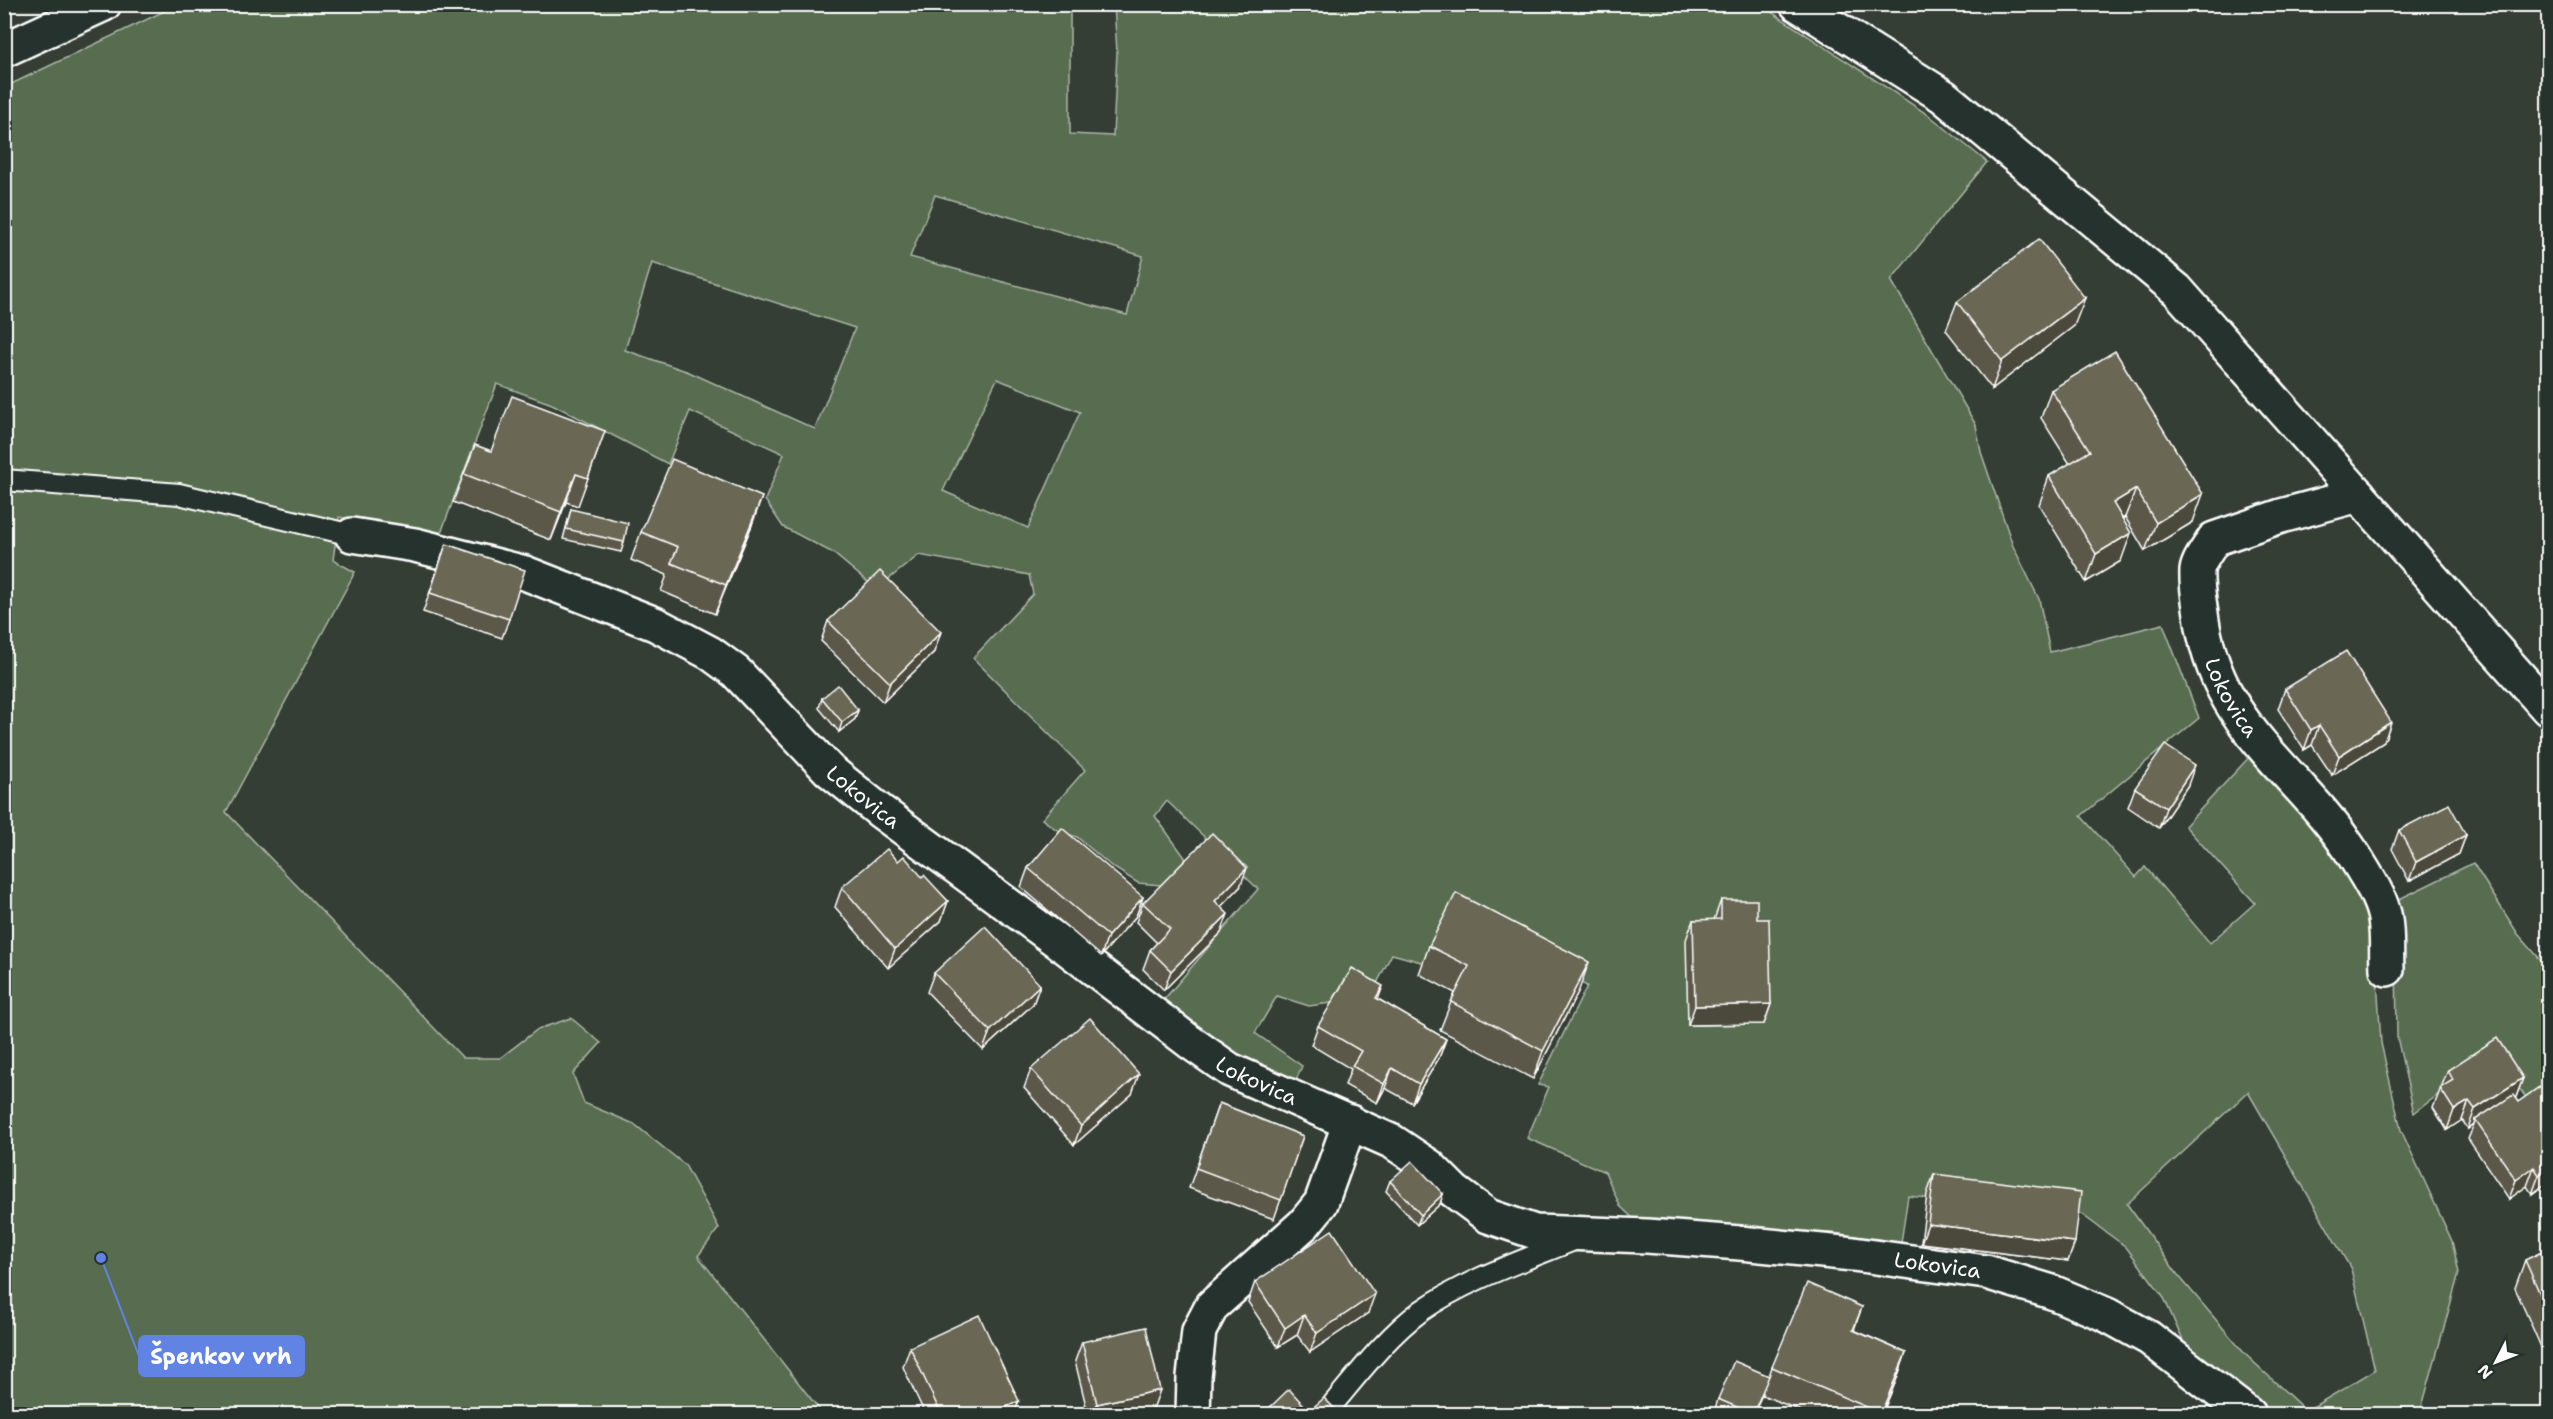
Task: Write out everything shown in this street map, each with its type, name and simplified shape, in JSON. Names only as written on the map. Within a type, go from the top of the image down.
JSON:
[{"type":"street","points":[[4,50],[104,4]]},
{"type":"street","points":[[1797,4],[1943,96],[2177,290],[2548,709]]},
{"type":"street","name":"Lokovica","points":[[2359,495],[2281,516],[2214,539],[2197,569],[2206,645],[2216,677],[2235,712],[2269,756],[2307,793],[2342,836],[2368,878],[2384,915],[2387,969]]},
{"type":"street","name":"Lokovica","points":[[352,535],[415,545],[525,573],[655,624],[710,652],[736,672],[829,770],[880,811],[1190,1042],[1230,1070],[1393,1142],[1429,1166],[1454,1191],[1488,1216],[1535,1232],[1647,1236],[1830,1252],[1986,1272],[2052,1292],[2107,1315],[2141,1333],[2248,1414]]},
{"type":"street","points":[[1193,1414],[1194,1377],[1200,1331],[1212,1306],[1305,1224],[1321,1203],[1350,1122]]},
{"type":"lane","points":[[4,480],[179,494],[352,535]]},
{"type":"lane","name":"Lokovica","points":[[1333,1404],[1394,1335],[1422,1311],[1459,1289],[1589,1233]]},
{"type":"green space","points":[[177,5],[1070,5],[1070,134],[1113,136],[1117,52],[1114,5],[1761,5],[1930,116],[1987,162],[1891,280],[1976,425],[1981,452],[2013,546],[2039,599],[2050,652],[2163,624],[2199,718],[2081,816],[2136,877],[2145,867],[2210,943],[2255,903],[2185,826],[2254,752],[2311,811],[2375,906],[2381,1043],[2401,1130],[2452,1241],[2459,1273],[2420,1414],[2273,1414],[2184,1343],[2163,1296],[2126,1247],[2081,1214],[1908,1196],[1901,1243],[1834,1233],[1671,1228],[1635,1220],[1620,1206],[1605,1172],[1527,1138],[1549,1087],[1538,1085],[1587,986],[1447,913],[1425,963],[1392,954],[1375,987],[1347,976],[1331,1003],[1309,1006],[1277,996],[1255,1033],[1302,1066],[1293,1087],[1216,1049],[1161,1003],[1258,889],[1167,801],[1155,816],[1186,859],[1161,885],[1138,883],[1111,866],[1077,837],[1060,832],[1042,819],[1085,770],[973,658],[1033,594],[1029,575],[919,555],[876,589],[833,553],[783,527],[765,500],[784,454],[690,411],[668,464],[552,404],[497,384],[441,533],[339,517],[333,560],[355,572],[226,812],[463,1058],[500,1058],[538,1029],[571,1018],[601,1043],[573,1074],[584,1103],[634,1124],[685,1165],[719,1228],[698,1256],[823,1414],[5,1414],[5,87]],"holes":[[[935,195],[1143,256],[1127,315],[910,257]],[[652,263],[855,328],[815,429],[689,372],[625,350]],[[997,379],[1080,412],[1028,528],[943,491]],[[2248,1092],[2351,1269],[2375,1370],[2306,1411],[2245,1354],[2178,1275],[2127,1204]]]},
{"type":"green space","points":[[2473,863],[2518,934],[2548,968],[2548,1093],[2532,1105],[2492,1054],[2414,1113],[2397,1037],[2396,955],[2389,904]]},
{"type":"building","points":[[2039,239],[2085,298],[2002,361],[1957,302]]},
{"type":"building","points":[[2115,351],[2203,494],[2156,523],[2136,489],[2113,503],[2131,533],[2096,554],[2049,476],[2090,451],[2051,390]]},
{"type":"building","points":[[512,396],[605,431],[588,478],[576,474],[561,512],[464,474],[475,445],[491,451]]},
{"type":"building","points":[[672,459],[762,497],[726,585],[671,563],[678,547],[641,532]]},
{"type":"building","points":[[571,509],[628,523],[624,542],[566,529]]},
{"type":"building","points":[[446,544],[525,570],[509,619],[430,593]]},
{"type":"building","points":[[880,571],[941,632],[890,683],[828,621]]},
{"type":"building","points":[[2346,651],[2391,722],[2339,756],[2319,725],[2311,730],[2285,689]]},
{"type":"building","points":[[838,685],[858,710],[842,722],[822,698]]},
{"type":"building","points":[[2165,745],[2195,765],[2166,808],[2135,788]]},
{"type":"building","points":[[2449,804],[2466,835],[2416,862],[2399,830]]},
{"type":"building","points":[[1062,828],[1143,897],[1108,936],[1028,868]]},
{"type":"building","points":[[1212,833],[1247,868],[1215,901],[1228,914],[1171,971],[1150,950],[1170,929],[1143,903]]},
{"type":"building","points":[[887,849],[898,861],[904,856],[922,877],[924,875],[948,901],[895,949],[842,887]]},
{"type":"building","points":[[1456,893],[1589,962],[1543,1051],[1451,1002],[1469,966],[1429,946]]},
{"type":"building","points":[[1721,900],[1757,900],[1757,919],[1769,919],[1771,1004],[1695,1006],[1693,920],[1721,919]]},
{"type":"building","points":[[985,926],[1040,985],[990,1031],[934,973]]},
{"type":"building","points":[[1352,968],[1383,986],[1376,998],[1446,1039],[1419,1084],[1392,1068],[1384,1084],[1352,1066],[1361,1051],[1318,1026]]},
{"type":"building","points":[[1090,1018],[1139,1074],[1081,1126],[1031,1069]]},
{"type":"building","points":[[2497,1038],[2523,1078],[2475,1109],[2469,1101],[2454,1110],[2440,1088],[2453,1080],[2448,1070]]},
{"type":"building","points":[[2548,1081],[2548,1168],[2539,1175],[2534,1167],[2516,1180],[2475,1120],[2513,1095],[2518,1102]]},
{"type":"building","points":[[1219,1103],[1303,1136],[1281,1200],[1196,1168]]},
{"type":"building","points":[[1412,1161],[1443,1194],[1421,1215],[1390,1181]]},
{"type":"building","points":[[1934,1174],[2081,1192],[2075,1242],[1928,1224]]},
{"type":"building","points":[[1332,1230],[1375,1294],[1317,1333],[1304,1315],[1285,1328],[1255,1282]]},
{"type":"building","points":[[2548,1249],[2548,1312],[2525,1260]]},
{"type":"building","points":[[1807,1283],[1862,1307],[1853,1330],[1906,1353],[1881,1413],[1772,1367]]},
{"type":"building","points":[[979,1315],[1019,1401],[991,1414],[941,1414],[910,1347]]},
{"type":"building","points":[[1146,1327],[1160,1390],[1097,1404],[1082,1342]]},
{"type":"building","points":[[1734,1361],[1769,1376],[1753,1414],[1718,1399]]},
{"type":"building","points":[[1289,1389],[1309,1411],[1324,1398],[1340,1414],[1263,1414]]},
{"type":"place","name":"Špenkov vrh","points":[[101,1258]]}]
